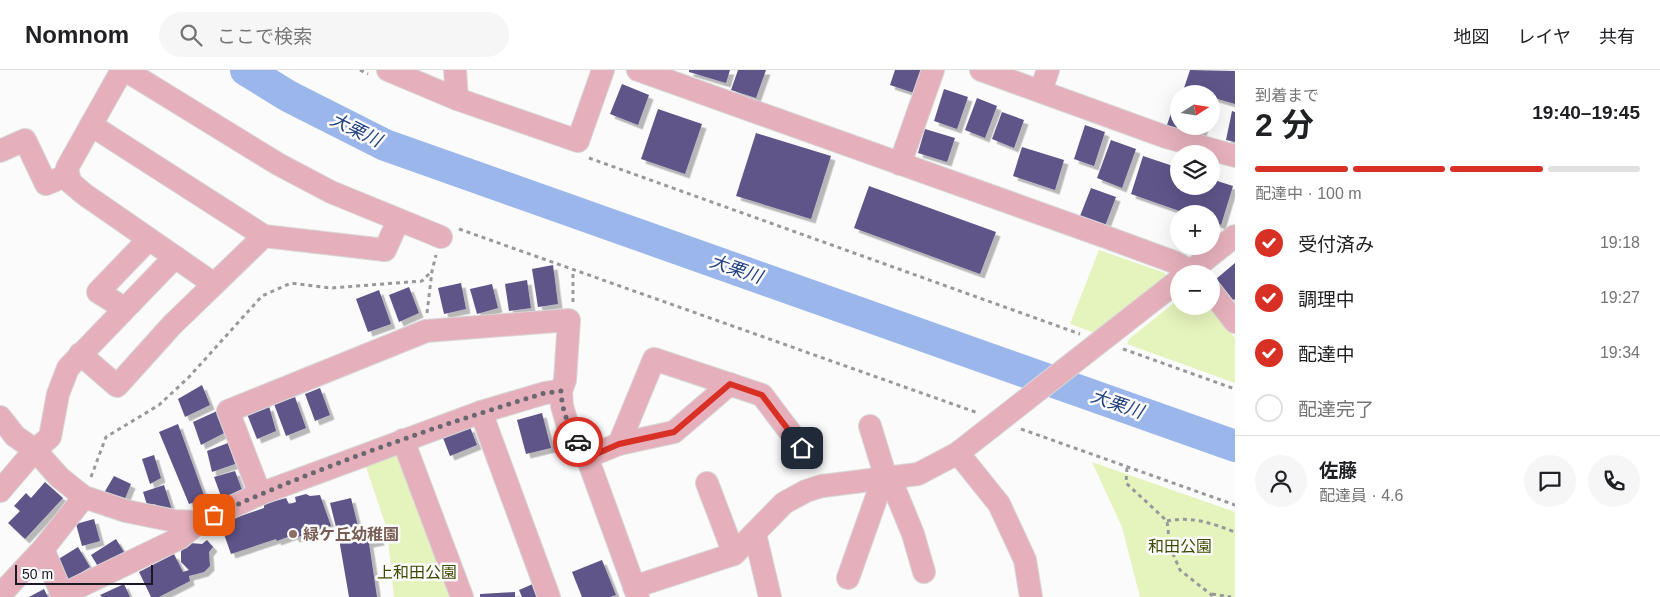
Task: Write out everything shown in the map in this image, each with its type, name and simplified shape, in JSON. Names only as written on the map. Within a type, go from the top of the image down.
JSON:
[{"type":"street","points":[[214,284],[84,194],[70,182],[67,168],[123,70],[278,164],[331,192],[398,220],[446,231]]},
{"type":"street","points":[[455,70],[457,99]]},
{"type":"street","points":[[378,72],[457,99],[580,148],[603,70]]},
{"type":"street","points":[[638,70],[900,164],[1170,267]]},
{"type":"street","points":[[900,164],[933,70]]},
{"type":"street","points":[[981,70],[1044,80],[1166,137],[1235,156]]},
{"type":"street","points":[[91,125],[264,236],[385,250],[398,220]]},
{"type":"street","points":[[0,151],[25,140],[46,184],[68,175]]},
{"type":"street","points":[[80,354],[117,386],[172,325],[264,236]]},
{"type":"street","points":[[1199,265],[1235,236]]},
{"type":"street","points":[[124,308],[98,292],[149,240]]},
{"type":"street","points":[[0,491],[35,450],[50,437],[60,385],[68,368],[175,257]]},
{"type":"street","points":[[260,494],[228,411],[426,331],[569,320],[565,380],[561,391],[562,406],[567,423],[587,458],[636,592],[734,554],[784,503],[806,491],[822,486],[918,474],[958,453],[1002,419],[1090,340],[1170,286]]},
{"type":"street","points":[[1220,303],[1235,322]]},
{"type":"street","points":[[619,444],[654,359],[762,395],[802,448]]},
{"type":"street","points":[[587,458],[619,444],[674,432],[730,384]]},
{"type":"street","points":[[43,549],[63,596],[180,538],[199,522],[260,494],[481,412],[545,393],[561,391]]},
{"type":"street","points":[[481,412],[549,597]]},
{"type":"street","points":[[0,416],[15,436],[35,450],[59,477],[84,497],[126,511],[175,521],[199,522]]},
{"type":"street","points":[[870,426],[886,478],[913,534],[924,572]]},
{"type":"street","points":[[403,440],[462,597]]},
{"type":"street","points":[[958,453],[1003,512],[1025,560],[1031,597]]},
{"type":"street","points":[[848,578],[886,478]]},
{"type":"street","points":[[707,483],[734,554]]},
{"type":"street","points":[[0,594],[43,549],[84,497]]},
{"type":"street","points":[[755,534],[770,597]]},
{"type":"path","points":[[360,70],[378,72]]},
{"type":"path","points":[[580,148],[1090,340]]},
{"type":"path","points":[[426,331],[432,271],[446,231],[573,270],[1002,419],[1127,468],[1235,505]]},
{"type":"path","points":[[573,270],[573,301]]},
{"type":"path","points":[[84,497],[106,437],[159,405],[189,377],[262,296],[291,283],[331,288],[422,281],[432,271]]},
{"type":"path","points":[[1121,348],[1235,389]]},
{"type":"path","points":[[1127,468],[1126,483],[1167,521],[1170,547],[1180,570],[1213,595],[1231,597]]},
{"type":"path","points":[[1167,521],[1185,518],[1194,519],[1235,532]]},
{"type":"green space","points":[[1099,250],[1165,273],[1167,280],[1100,335],[1070,324]]},
{"type":"green space","points":[[1170,306],[1170,315],[1218,315],[1235,338],[1235,383],[1127,344],[1129,339]]},
{"type":"green space","name":"上和田公園","points":[[393,452],[401,457],[453,597],[394,597],[387,529],[365,464]]},
{"type":"green space","name":"和田公園","points":[[1092,462],[1235,512],[1235,597],[1140,597],[1122,527]]},
{"type":"building","points":[[689,70],[730,70],[726,83],[689,72]]},
{"type":"building","points":[[738,70],[766,70],[756,98],[731,90]]},
{"type":"building","points":[[895,70],[921,70],[914,93],[890,85]]},
{"type":"building","points":[[1190,70],[1235,71],[1235,104],[1220,100],[1220,85],[1185,85]]},
{"type":"building","points":[[622,84],[649,95],[638,125],[610,114]]},
{"type":"building","points":[[944,89],[968,97],[957,129],[934,121]]},
{"type":"building","points":[[977,98],[997,106],[985,138],[965,130]]},
{"type":"building","points":[[658,109],[702,124],[685,174],[641,159]]},
{"type":"building","points":[[1232,111],[1235,112],[1235,142],[1226,140]]},
{"type":"building","points":[[1002,112],[1024,120],[1014,148],[992,139]]},
{"type":"building","points":[[1085,125],[1105,132],[1094,166],[1074,159]]},
{"type":"building","points":[[925,129],[955,138],[947,162],[918,153]]},
{"type":"building","points":[[756,133],[831,156],[811,219],[736,196]]},
{"type":"building","points":[[1111,140],[1136,149],[1122,188],[1097,178]]},
{"type":"building","points":[[1022,147],[1064,160],[1055,190],[1013,176]]},
{"type":"building","points":[[1143,156],[1170,165],[1170,195],[1220,195],[1220,182],[1233,186],[1221,225],[1220,205],[1170,205],[1170,208],[1131,194]]},
{"type":"building","points":[[869,186],[996,232],[980,274],[854,228]]},
{"type":"building","points":[[1091,188],[1116,197],[1105,226],[1080,216]]},
{"type":"building","points":[[1235,263],[1235,299],[1233,300],[1220,284],[1220,276]]},
{"type":"building","points":[[553,265],[558,304],[538,307],[532,269]]},
{"type":"building","points":[[527,280],[531,308],[509,311],[505,284]]},
{"type":"building","points":[[461,283],[466,309],[444,314],[438,288]]},
{"type":"building","points":[[492,284],[498,308],[477,314],[470,289]]},
{"type":"building","points":[[409,287],[419,313],[399,322],[389,295]]},
{"type":"building","points":[[379,290],[391,324],[368,332],[356,299]]},
{"type":"building","points":[[202,385],[210,405],[185,417],[178,399]]},
{"type":"building","points":[[320,388],[330,415],[315,421],[305,394]]},
{"type":"building","points":[[295,397],[306,428],[286,436],[274,404]]},
{"type":"building","points":[[269,406],[276,431],[257,439],[247,414]]},
{"type":"building","points":[[217,411],[226,432],[201,445],[193,422]]},
{"type":"building","points":[[542,413],[551,448],[526,454],[517,420]]},
{"type":"building","points":[[178,424],[205,498],[189,504],[159,432]]},
{"type":"building","points":[[470,427],[477,445],[450,456],[443,438]]},
{"type":"building","points":[[228,443],[235,464],[212,472],[207,451]]},
{"type":"building","points":[[154,455],[161,478],[150,484],[142,459]]},
{"type":"building","points":[[235,471],[242,490],[222,499],[214,477]]},
{"type":"building","points":[[114,476],[131,484],[124,501],[104,493]]},
{"type":"building","points":[[45,482],[63,498],[25,539],[8,523],[20,511],[14,506],[26,493],[31,498]]},
{"type":"building","points":[[164,485],[173,513],[162,514],[155,504],[147,505],[143,492]]},
{"type":"building","points":[[306,494],[310,496],[320,495],[331,526],[295,538],[293,535],[277,541],[276,539],[231,554],[220,523],[264,508],[264,504],[286,498],[289,504],[296,502],[295,497]]},
{"type":"building","points":[[351,498],[358,526],[347,528],[348,532],[338,535],[330,503]]},
{"type":"building","points":[[94,519],[100,541],[82,546],[76,524]]},
{"type":"building","points":[[377,526],[380,541],[369,543],[377,597],[349,597],[339,539],[367,534],[365,528]]},
{"type":"building","points":[[116,539],[127,557],[102,573],[91,555]]},
{"type":"building","points":[[207,540],[213,547],[209,552],[210,566],[204,572],[189,576],[190,581],[159,597],[151,597],[139,572],[174,554],[183,572],[189,570],[181,562],[181,551],[190,543],[202,544]]},
{"type":"building","points":[[78,547],[90,567],[69,580],[57,560]]},
{"type":"building","points":[[602,560],[616,595],[610,597],[582,597],[572,572]]},
{"type":"building","points":[[535,583],[541,597],[522,597],[519,590]]},
{"type":"building","points":[[124,584],[130,597],[102,597],[100,595]]},
{"type":"building","points":[[44,589],[48,597],[29,597]]},
{"type":"building","points":[[515,592],[515,597],[480,597],[480,594]]},
{"type":"waterway","name":"大栗川","points":[[246,70],[288,96],[385,145],[1235,446]]},
{"type":"way so far","points":[[214,515],[260,494],[403,440],[481,412],[545,393],[561,391],[562,406],[567,423],[578,442]]},
{"type":"place","name":"緑ケ丘幼稚園","points":[[293,534]]},
{"type":"route","points":[[578,442],[587,458],[619,444],[674,432],[730,384],[762,395],[802,448]]}]
